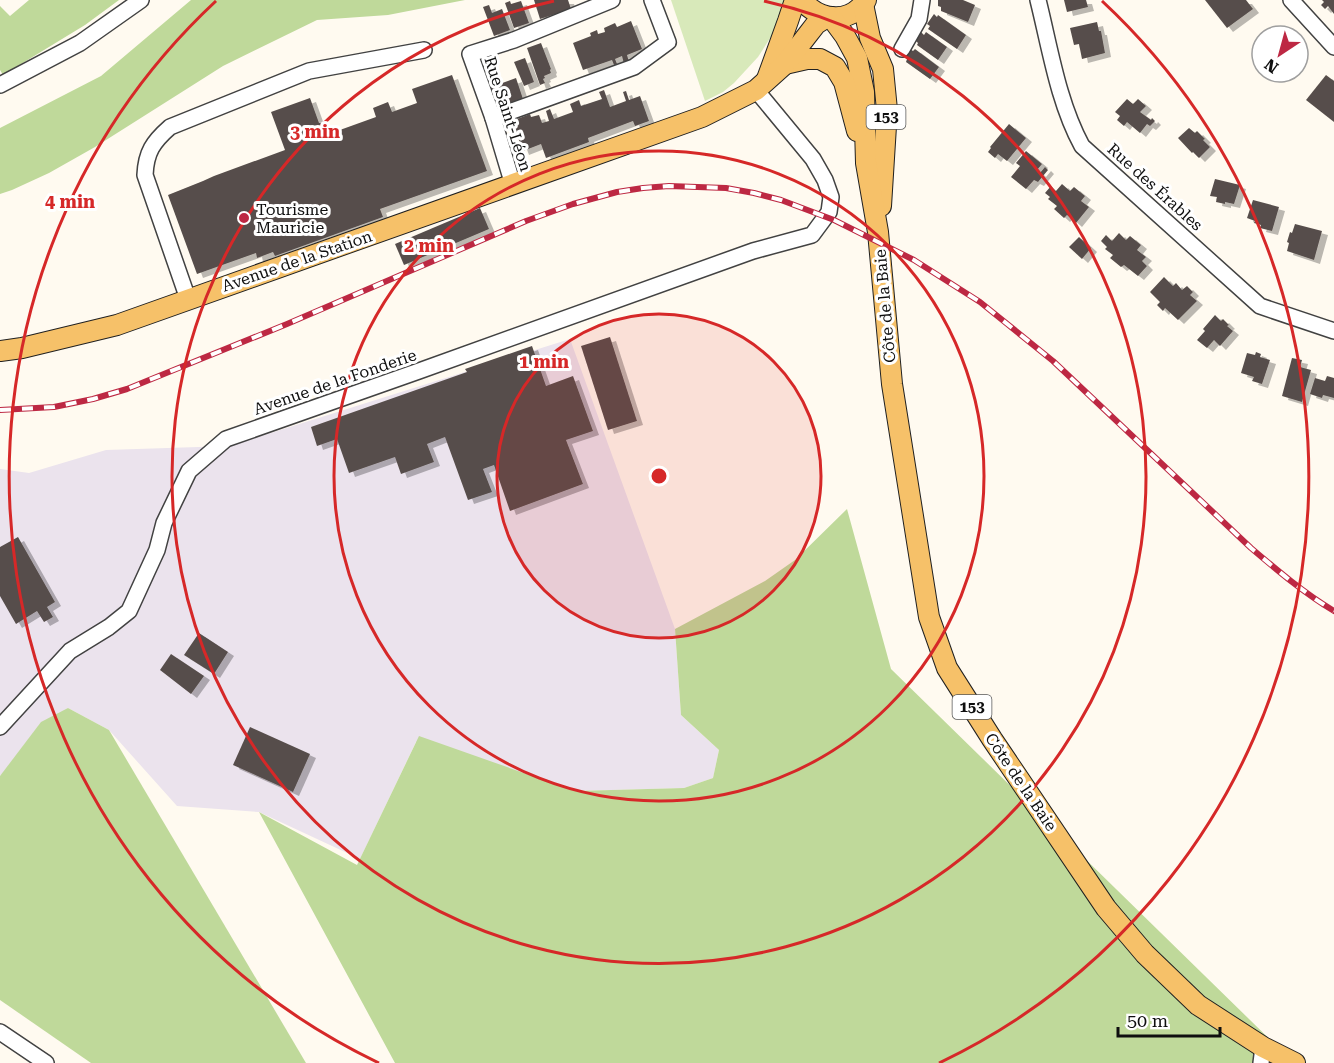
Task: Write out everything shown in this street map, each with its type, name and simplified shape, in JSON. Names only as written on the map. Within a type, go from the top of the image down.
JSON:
[{"type":"main road","points":[[762,85],[795,0]]},
{"type":"main road","name":"153","points":[[802,0],[816,13],[829,17],[849,14],[864,2],[870,38],[883,69],[887,110],[878,232]]},
{"type":"main road","name":"Avenue de la Station","points":[[0,351],[22,348],[117,325],[702,117],[762,85],[786,64],[816,24],[829,17]]},
{"type":"main road","name":"153","points":[[829,17],[845,36],[857,58],[864,92],[866,163],[878,232]]},
{"type":"main road","points":[[786,64],[807,59],[820,59],[835,67],[844,82],[866,163]]},
{"type":"main road","name":"Côte de la Baie","points":[[878,232],[894,395],[929,616],[947,668],[1106,908],[1145,954],[1198,1005],[1262,1055],[1295,1063]]},
{"type":"street","points":[[0,85],[80,43],[141,0]]},
{"type":"street","name":"Rue Saint-Léon","points":[[513,185],[493,118],[470,54],[514,40],[612,0]]},
{"type":"street","points":[[493,118],[634,67],[668,42],[652,0]]},
{"type":"street","points":[[902,49],[919,19],[922,0]]},
{"type":"street","name":"Rue des Érables","points":[[1038,0],[1062,96],[1073,130],[1082,146],[1260,306],[1334,331]]},
{"type":"street","points":[[1291,0],[1334,47]]},
{"type":"street","points":[[188,299],[145,175],[145,162],[157,138],[170,128],[309,71],[424,50]]},
{"type":"street","name":"Avenue de la Fonderie","points":[[0,727],[70,651],[129,611],[157,550],[164,523],[189,471],[226,439],[753,251],[812,235],[829,212],[831,197],[825,180],[813,159],[762,85]]},
{"type":"street","points":[[0,1032],[46,1063]]},
{"type":"shaded area","points":[[570,339],[675,629],[681,715],[719,750],[713,778],[684,788],[575,791],[416,742],[360,859],[259,812],[177,806],[109,730],[68,708],[0,776],[0,469],[29,473],[106,450],[229,446]]},
{"type":"green space","points":[[29,0],[119,0],[85,25],[3,75],[0,70],[0,6],[10,16]]},
{"type":"green space","points":[[191,0],[465,0],[388,15],[317,20],[223,66],[95,147],[49,173],[0,194],[0,128],[101,76]]},
{"type":"green space","points":[[671,0],[786,0],[776,29],[758,57],[734,83],[723,92],[705,101]]},
{"type":"green space","points":[[847,509],[891,669],[1294,1063],[395,1063],[259,812],[357,865],[419,736],[575,791],[684,788],[713,778],[719,750],[681,715],[675,629],[765,581],[795,560]]},
{"type":"green space","points":[[68,708],[109,730],[306,1063],[91,1063],[0,1000],[0,776],[41,722]]},
{"type":"building","points":[[534,0],[568,0],[571,9],[540,19]]},
{"type":"building","points":[[938,0],[963,0],[975,5],[968,22],[941,11]]},
{"type":"building","points":[[1064,0],[1086,0],[1088,7],[1067,12]]},
{"type":"building","points":[[1205,0],[1246,0],[1253,9],[1227,28]]},
{"type":"building","points":[[1322,0],[1334,0],[1334,14],[1328,6],[1325,9],[1321,5],[1324,2]]},
{"type":"building","points":[[510,1],[511,4],[521,1],[529,23],[514,28],[505,3]]},
{"type":"building","points":[[489,5],[492,13],[502,9],[510,30],[494,36],[483,7]]},
{"type":"building","points":[[934,14],[966,35],[957,49],[928,29],[930,26],[927,24]]},
{"type":"building","points":[[631,21],[642,49],[627,55],[629,62],[624,64],[622,56],[615,59],[617,64],[614,65],[612,60],[583,70],[573,43],[591,36],[590,33],[597,30],[598,34],[605,32],[604,28],[615,23],[617,27]]},
{"type":"building","points":[[1097,22],[1105,53],[1082,59],[1079,44],[1074,45],[1070,28]]},
{"type":"building","points":[[921,32],[924,35],[926,32],[947,47],[938,60],[917,45],[915,40]]},
{"type":"building","points":[[541,43],[551,73],[544,76],[545,83],[540,85],[527,48]]},
{"type":"building","points":[[910,49],[913,51],[915,49],[939,67],[930,79],[906,62],[907,59],[904,57]]},
{"type":"building","points":[[525,58],[534,82],[524,86],[514,62]]},
{"type":"building","points":[[452,75],[487,171],[380,209],[383,217],[275,256],[273,252],[257,258],[256,253],[197,274],[168,195],[285,150],[271,112],[310,98],[326,135],[376,117],[373,108],[388,102],[392,112],[417,103],[412,89]]},
{"type":"building","points":[[1326,75],[1334,81],[1334,122],[1306,100]]},
{"type":"building","points":[[516,78],[524,102],[517,105],[516,101],[495,109],[489,93],[492,91],[491,87]]},
{"type":"building","points":[[604,90],[610,107],[626,101],[623,92],[626,91],[629,100],[640,96],[649,121],[635,126],[633,121],[588,138],[589,142],[546,158],[541,144],[523,151],[512,121],[530,114],[531,117],[539,115],[542,123],[549,121],[546,111],[550,109],[554,119],[573,112],[570,104],[579,100],[581,106],[602,99],[599,92]]},
{"type":"building","points":[[1127,99],[1133,104],[1138,99],[1146,106],[1140,112],[1155,121],[1150,126],[1147,124],[1140,133],[1127,122],[1124,126],[1117,120],[1120,116],[1115,112]]},
{"type":"building","points":[[1009,124],[1026,138],[1007,161],[998,154],[995,158],[988,152]]},
{"type":"building","points":[[1189,128],[1195,133],[1197,131],[1210,147],[1199,158],[1178,138]]},
{"type":"building","points":[[1026,151],[1042,164],[1037,170],[1040,173],[1045,167],[1048,170],[1038,182],[1034,180],[1026,189],[1011,177],[1020,166],[1016,163]]},
{"type":"building","points":[[1215,179],[1240,185],[1234,204],[1216,202],[1217,197],[1210,196]]},
{"type":"building","points":[[1062,184],[1070,191],[1074,187],[1085,196],[1081,201],[1089,207],[1076,223],[1067,215],[1064,218],[1054,209],[1057,206],[1048,199],[1050,197],[1045,193],[1051,186],[1056,191]]},
{"type":"building","points":[[1253,200],[1279,207],[1272,231],[1260,228],[1261,225],[1247,218]]},
{"type":"building","points":[[480,208],[489,229],[404,265],[395,244]]},
{"type":"building","points":[[1295,224],[1322,231],[1314,260],[1287,251],[1289,243],[1287,242]]},
{"type":"building","points":[[1119,233],[1126,240],[1130,236],[1141,245],[1137,250],[1146,257],[1142,261],[1147,266],[1138,276],[1110,258],[1113,255],[1105,249],[1107,247],[1101,241],[1106,235],[1112,241]]},
{"type":"building","points":[[1079,237],[1091,248],[1082,259],[1069,247]]},
{"type":"building","points":[[1164,277],[1173,286],[1176,283],[1182,290],[1187,286],[1193,292],[1190,295],[1197,301],[1178,320],[1165,308],[1163,311],[1157,305],[1160,302],[1150,292]]},
{"type":"building","points":[[1215,315],[1221,321],[1223,319],[1233,331],[1220,346],[1214,340],[1207,348],[1197,340]]},
{"type":"building","points":[[610,337],[637,421],[608,430],[581,346]]},
{"type":"building","points":[[532,346],[546,386],[573,376],[593,431],[566,440],[583,484],[510,511],[494,465],[483,469],[492,492],[468,500],[445,437],[427,444],[434,462],[401,474],[395,457],[349,473],[337,439],[317,446],[311,427],[467,372],[465,369]]},
{"type":"building","points":[[1256,352],[1261,354],[1260,357],[1270,360],[1262,384],[1252,381],[1254,377],[1241,373],[1247,353],[1255,355]]},
{"type":"building","points":[[1292,358],[1302,360],[1300,367],[1311,370],[1302,402],[1282,396]]},
{"type":"building","points":[[1327,376],[1334,378],[1334,398],[1323,395],[1322,398],[1310,394],[1315,378],[1325,381]]},
{"type":"building","points":[[18,537],[55,602],[47,607],[53,617],[44,622],[37,611],[16,624],[0,596],[0,547]]},
{"type":"building","points":[[199,633],[228,652],[214,674],[184,655]]},
{"type":"building","points":[[171,654],[204,676],[191,694],[160,670]]},
{"type":"building","points":[[250,727],[310,754],[293,792],[233,765]]},
{"type":"railway","points":[[0,410],[54,407],[127,389],[287,324],[526,221],[573,204],[617,192],[643,188],[669,186],[726,188],[781,200],[834,220],[914,260],[980,302],[1053,361],[1251,548],[1302,589],[1334,611]]},
{"type":"place","name":"Tourisme Mauricie","points":[[244,218]]}]
